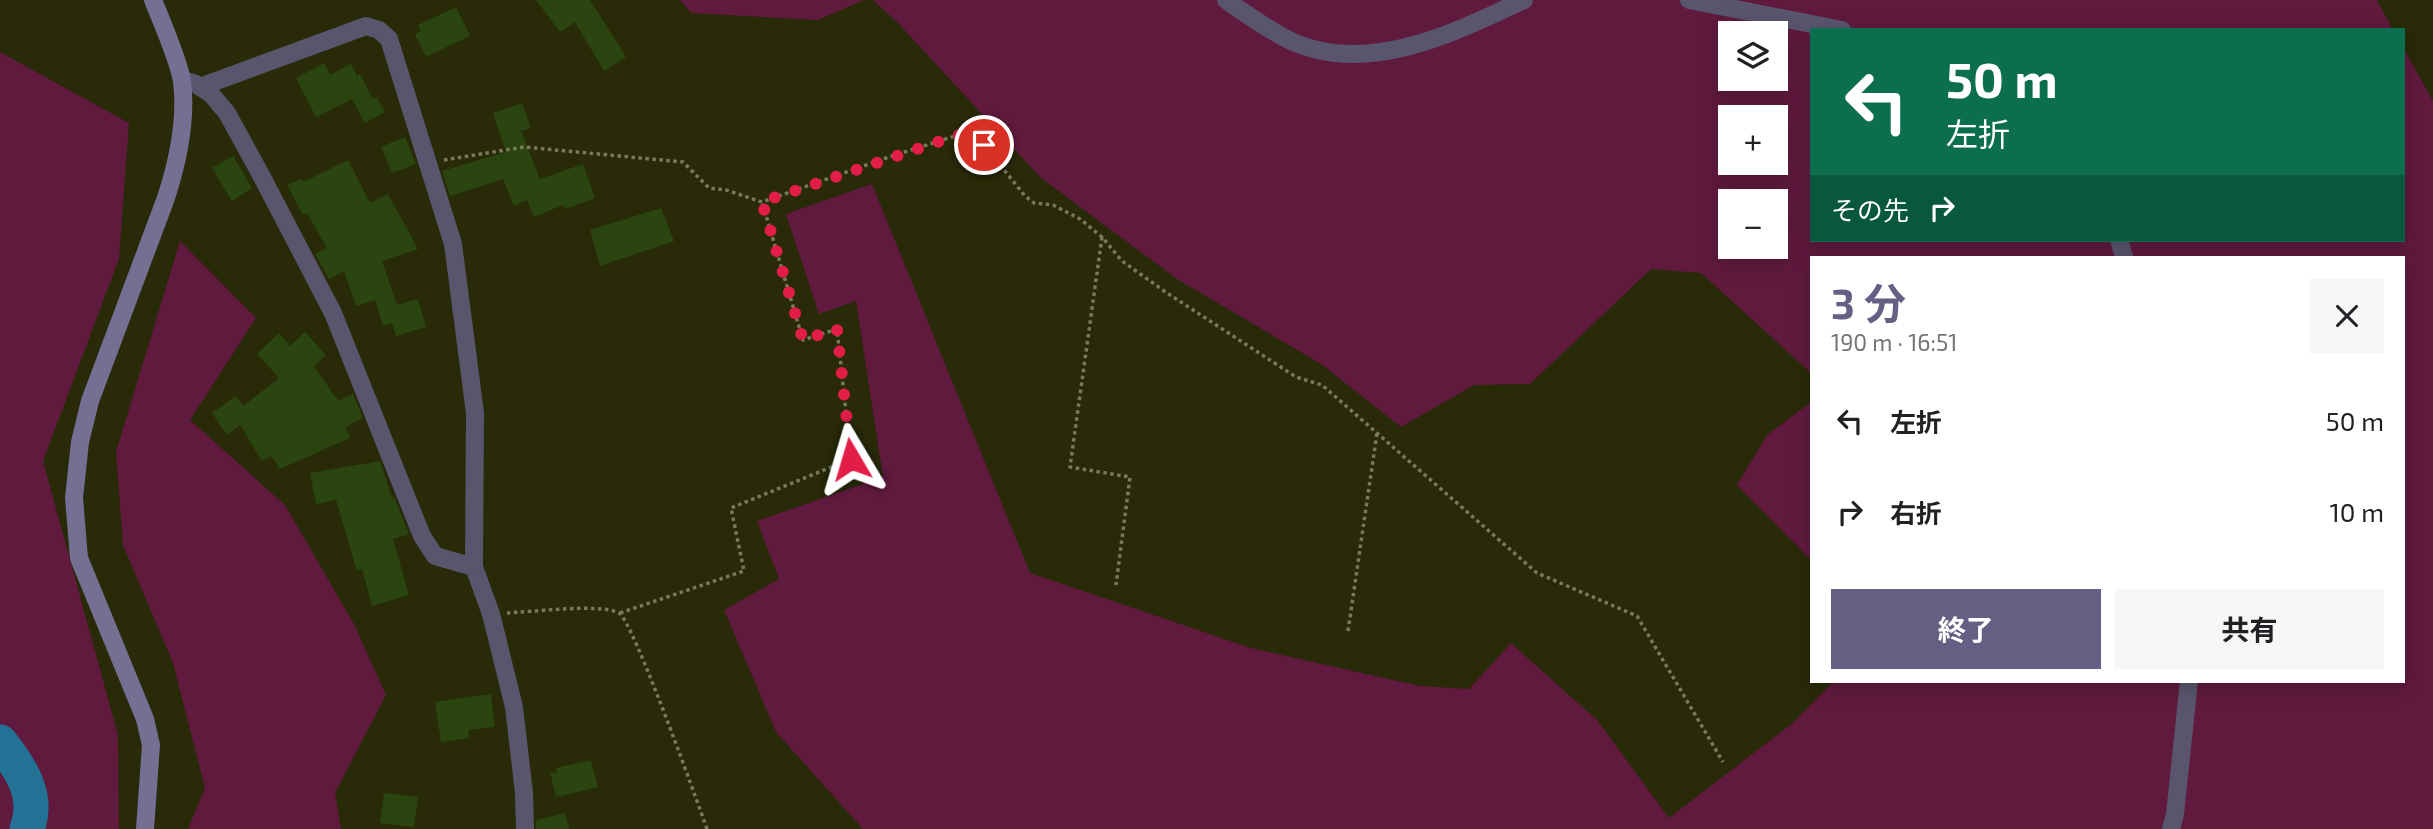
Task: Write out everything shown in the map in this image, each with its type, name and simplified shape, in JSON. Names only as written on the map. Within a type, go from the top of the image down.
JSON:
[{"type":"street","points":[[145,829],[151,745],[145,719],[79,558],[74,498],[80,442],[90,401],[128,305],[175,171],[183,126],[182,80],[153,0]]},
{"type":"street","points":[[1226,0],[1291,41],[1325,51],[1363,54],[1409,47],[1459,30],[1524,0]]},
{"type":"street","points":[[1689,0],[1832,28]]},
{"type":"street","points":[[200,87],[366,26],[379,30],[389,38],[394,48],[453,244],[475,413],[474,567],[491,614],[514,707],[524,793],[525,829]]},
{"type":"street","points":[[182,80],[211,94],[227,113],[332,313],[422,536],[435,556],[474,567]]},
{"type":"street","points":[[2171,829],[2175,814],[2189,683]]},
{"type":"path","points":[[428,162],[524,147],[683,162],[709,188],[726,190],[762,202],[958,135],[972,135],[984,145],[1025,196],[1034,203],[1053,205],[1080,219],[1102,237],[1122,261],[1297,377],[1322,385],[1537,573],[1637,616],[1723,762]]},
{"type":"path","points":[[491,614],[563,610],[606,610],[620,613],[744,571],[732,508],[851,459],[837,329],[803,340],[762,202]]},
{"type":"path","points":[[1102,237],[1070,467],[1130,477],[1116,585]]},
{"type":"path","points":[[1348,631],[1377,433]]},
{"type":"path","points":[[620,613],[628,624],[641,654],[707,829]]},
{"type":"shaded area","points":[[680,0],[864,0],[818,20],[691,13]]},
{"type":"shaded area","points":[[873,0],[2377,0],[2392,28],[1810,28],[1810,242],[2405,242],[2405,51],[2433,101],[2433,829],[863,829],[776,732],[724,610],[779,579],[757,521],[883,477],[856,301],[819,314],[786,214],[872,184],[1030,573],[1251,648],[1420,686],[1469,689],[1511,643],[1597,720],[1669,818],[1794,722],[1832,683],[2405,683],[2405,256],[1810,256],[1810,372],[1701,273],[1651,269],[1530,384],[1474,385],[1401,427],[1321,364],[1177,279],[1040,177],[898,23]]},
{"type":"shaded area","points":[[0,52],[129,123],[119,259],[43,461],[118,735],[119,829],[0,829]]},
{"type":"shaded area","points":[[180,241],[256,318],[190,420],[285,505],[354,624],[386,695],[335,793],[341,829],[188,829],[205,788],[173,663],[123,545],[116,452]]},
{"type":"shaded area","points":[[1810,403],[1810,559],[1737,485],[1767,435]]},
{"type":"building","points":[[536,0],[590,0],[626,57],[604,71],[575,22],[560,32]]},
{"type":"building","points":[[456,7],[470,36],[426,57],[415,34],[421,31],[418,25]]},
{"type":"building","points":[[324,63],[330,75],[351,64],[357,76],[360,74],[373,99],[376,97],[385,112],[365,123],[352,99],[316,117],[296,78]]},
{"type":"building","points":[[522,103],[531,128],[521,131],[540,179],[583,164],[595,198],[565,209],[563,205],[534,217],[527,200],[514,206],[503,179],[450,196],[442,171],[506,152],[493,113]]},
{"type":"building","points":[[405,137],[416,164],[392,173],[381,147]]},
{"type":"building","points":[[233,156],[252,188],[232,201],[212,168]]},
{"type":"building","points":[[348,160],[370,203],[388,194],[418,249],[382,261],[397,305],[418,299],[426,327],[396,336],[392,323],[383,326],[375,300],[356,306],[344,271],[329,279],[315,254],[327,248],[307,213],[303,215],[287,185],[301,179],[303,182]]},
{"type":"building","points":[[661,208],[674,241],[600,266],[590,230]]},
{"type":"building","points":[[305,332],[326,355],[314,366],[338,401],[353,394],[363,418],[345,427],[350,438],[280,469],[271,456],[262,461],[240,425],[227,435],[212,413],[236,396],[243,406],[279,378],[257,354],[279,333],[290,346]]},
{"type":"building","points":[[380,461],[392,498],[394,497],[409,534],[393,539],[409,595],[372,606],[362,569],[357,571],[336,500],[316,504],[310,473]]},
{"type":"building","points":[[491,694],[495,727],[468,730],[469,738],[441,742],[435,702]]},
{"type":"building","points":[[591,760],[598,787],[556,797],[550,772],[557,773],[556,768]]},
{"type":"building","points":[[384,793],[418,797],[414,827],[380,823]]},
{"type":"building","points":[[565,813],[569,829],[536,829],[536,820]]},
{"type":"waterway","points":[[0,742],[26,782],[31,805],[27,829]]},
{"type":"route","points":[[851,459],[837,329],[803,340],[762,202],[958,135],[972,135],[984,145]]}]
